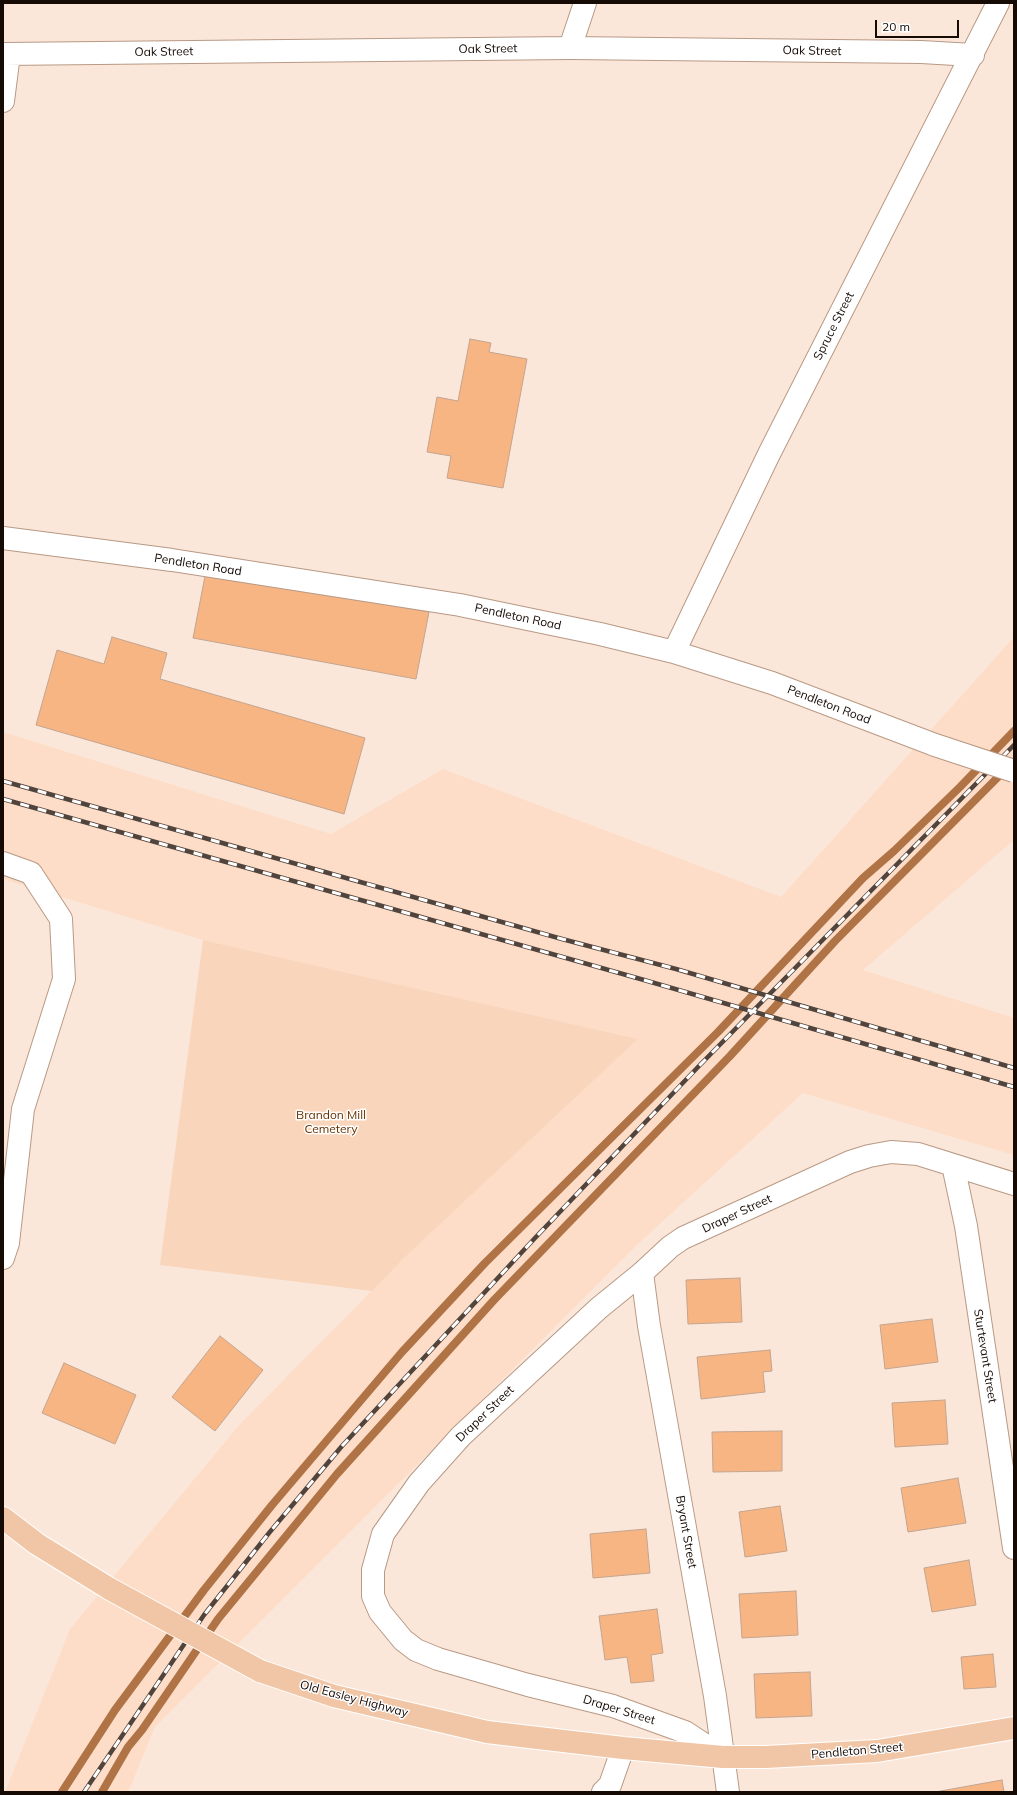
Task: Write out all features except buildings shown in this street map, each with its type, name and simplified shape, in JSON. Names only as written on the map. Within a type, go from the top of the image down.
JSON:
[{"type":"main road","name":"Old Easley Highway","points":[[3,1518],[37,1544],[110,1589],[260,1671],[334,1696],[487,1732],[622,1748],[723,1757]]},
{"type":"main road","name":"Pendleton Street","points":[[723,1757],[766,1757],[877,1751],[1014,1728]]},
{"type":"street","points":[[570,48],[585,3]]},
{"type":"street","name":"Spruce Street","points":[[674,652],[768,454],[973,55],[998,3]]},
{"type":"street","name":"Oak Street","points":[[6,54],[570,48],[920,52],[973,55]]},
{"type":"street","points":[[3,101],[6,54]]},
{"type":"street","name":"Pendleton Road","points":[[3,538],[172,560],[460,605],[600,634],[674,652],[772,683],[935,745],[1014,771]]},
{"type":"street","points":[[3,863],[31,873],[61,919],[64,978],[23,1109],[8,1243],[3,1258]]},
{"type":"street","name":"Draper Street","points":[[723,1757],[685,1732],[613,1706],[528,1686],[438,1660],[416,1650],[403,1640],[380,1612],[373,1596],[373,1570],[383,1534],[419,1483],[461,1436],[599,1308],[642,1273],[670,1247],[683,1238],[850,1162],[869,1156],[891,1152],[918,1154],[1014,1184]]},
{"type":"street","name":"Sturtevant Street","points":[[953,1165],[966,1226],[1014,1548]]},
{"type":"street","name":"Bryant Street","points":[[642,1273],[648,1326],[715,1696],[728,1792]]},
{"type":"street","points":[[603,1792],[610,1785],[622,1748]]},
{"type":"shaded area","points":[[1014,637],[1014,840],[863,970],[1014,1018],[1014,1155],[803,1093],[639,1243],[155,1727],[128,1792],[5,1792],[70,1629],[240,1424],[403,1259],[638,1039],[203,940],[3,879],[3,732],[331,834],[443,769],[781,897]]},
{"type":"green space","name":"Brandon Mill Cemetery","points":[[203,940],[638,1039],[403,1259],[372,1291],[160,1265]]},
{"type":"waterway","points":[[62,1792],[115,1710],[204,1590],[272,1505],[402,1352],[485,1263],[718,1032],[863,878],[894,851],[960,787],[1014,731]]},
{"type":"waterway","points":[[102,1792],[128,1747],[142,1730],[218,1619],[337,1474],[494,1300],[730,1056],[835,941],[1005,770]]},
{"type":"railway","points":[[84,1792],[204,1615],[269,1533],[342,1446],[535,1238],[698,1067],[1014,745]]},
{"type":"railway","points":[[3,781],[562,939],[676,969],[1014,1068]]},
{"type":"railway","points":[[3,799],[644,980],[1014,1087]]}]
